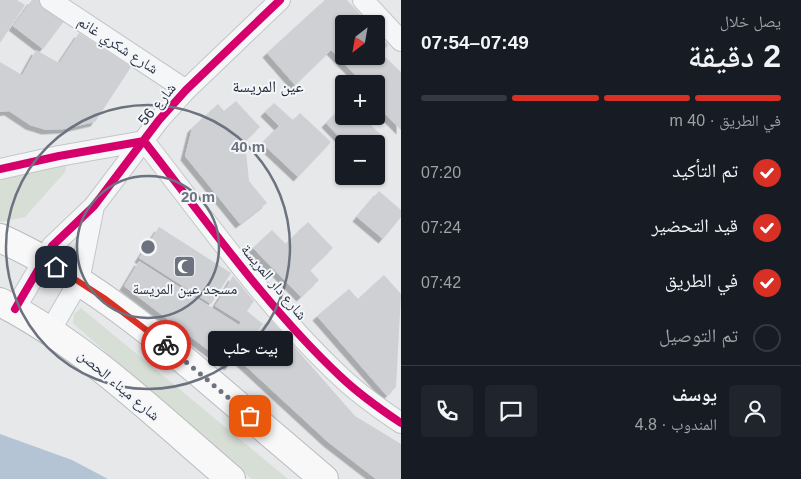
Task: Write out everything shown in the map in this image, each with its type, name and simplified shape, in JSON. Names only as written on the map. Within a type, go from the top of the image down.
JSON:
[{"type":"highway","points":[[0,238],[44,260],[79,281],[126,314],[191,365],[324,479]]},
{"type":"highway","name":"شارع ميناء الحصن","points":[[7,305],[50,330],[94,362],[231,479]]},
{"type":"street","name":"شارع شكري غانم","points":[[50,0],[186,90]]},
{"type":"street","points":[[363,0],[401,41]]},
{"type":"street","name":"شارع 56","points":[[7,305],[44,260],[52,246],[94,206],[159,120],[267,4]]},
{"type":"street","points":[[0,169],[144,141]]},
{"type":"street","name":"شارع دار المريسة","points":[[144,141],[261,290],[305,340],[341,378],[401,423]]},
{"type":"street","name":"شارع 56","points":[[50,330],[79,281],[94,206]]},
{"type":"shaded area","points":[[67,163],[65,172],[25,217],[0,222],[0,174]]},
{"type":"shaded area","points":[[81,308],[288,479],[252,479],[205,441],[73,323],[74,314]]},
{"type":"water","points":[[0,434],[72,460],[108,479],[0,479]]},
{"type":"building","points":[[0,0],[17,0],[25,5],[0,43]]},
{"type":"building","points":[[32,0],[38,0],[65,20],[43,49],[13,26]]},
{"type":"building","points":[[325,0],[347,0],[361,15],[335,15],[335,54],[331,50],[295,85],[267,53]]},
{"type":"building","points":[[79,33],[131,67],[95,122],[64,129],[46,130],[30,125],[9,111],[0,112],[0,62],[22,75],[36,50],[59,63]]},
{"type":"building","points":[[385,57],[401,72],[401,130],[385,114],[385,75],[355,75],[346,65],[385,65]]},
{"type":"building","points":[[236,101],[260,127],[245,141],[249,181],[267,203],[240,224],[185,156],[192,128],[218,104],[224,111]]},
{"type":"building","points":[[274,103],[293,120],[300,113],[331,142],[298,177],[262,143],[279,126],[265,112]]},
{"type":"building","points":[[335,114],[335,125],[371,125],[381,135],[337,135],[326,123]]},
{"type":"building","points":[[379,191],[401,210],[401,217],[383,239],[357,217]]},
{"type":"building","points":[[308,222],[333,248],[310,270],[319,280],[301,297],[253,248],[272,230],[286,244]]},
{"type":"building","name":"مسجد عين المريسة","points":[[159,227],[231,273],[211,304],[139,258]]},
{"type":"building","points":[[139,261],[239,325],[241,322],[215,306],[233,276],[254,301],[247,311],[263,324],[229,366],[124,286]]},
{"type":"building","points":[[384,275],[401,294],[396,387],[387,396],[317,316],[349,289],[358,299]]},
{"type":"building","points":[[270,319],[355,416],[401,444],[401,479],[376,479],[328,442],[237,358]]},
{"type":"cycle path","points":[[15,309],[52,246],[94,206],[159,120],[186,90],[280,0]]},
{"type":"cycle path","points":[[0,169],[144,141],[238,263],[314,351],[348,383],[401,423]]},
{"type":"way so far","points":[[166,345],[250,416]]},
{"type":"place","name":"مسجد عين المريسة","points":[[185,266]]},
{"type":"place","name":"بيت حلب","points":[[250,416]]},
{"type":"district","name":"عين المريسة","points":[[268,86]]},
{"type":"route","points":[[56,267],[104,298],[166,345]]}]
